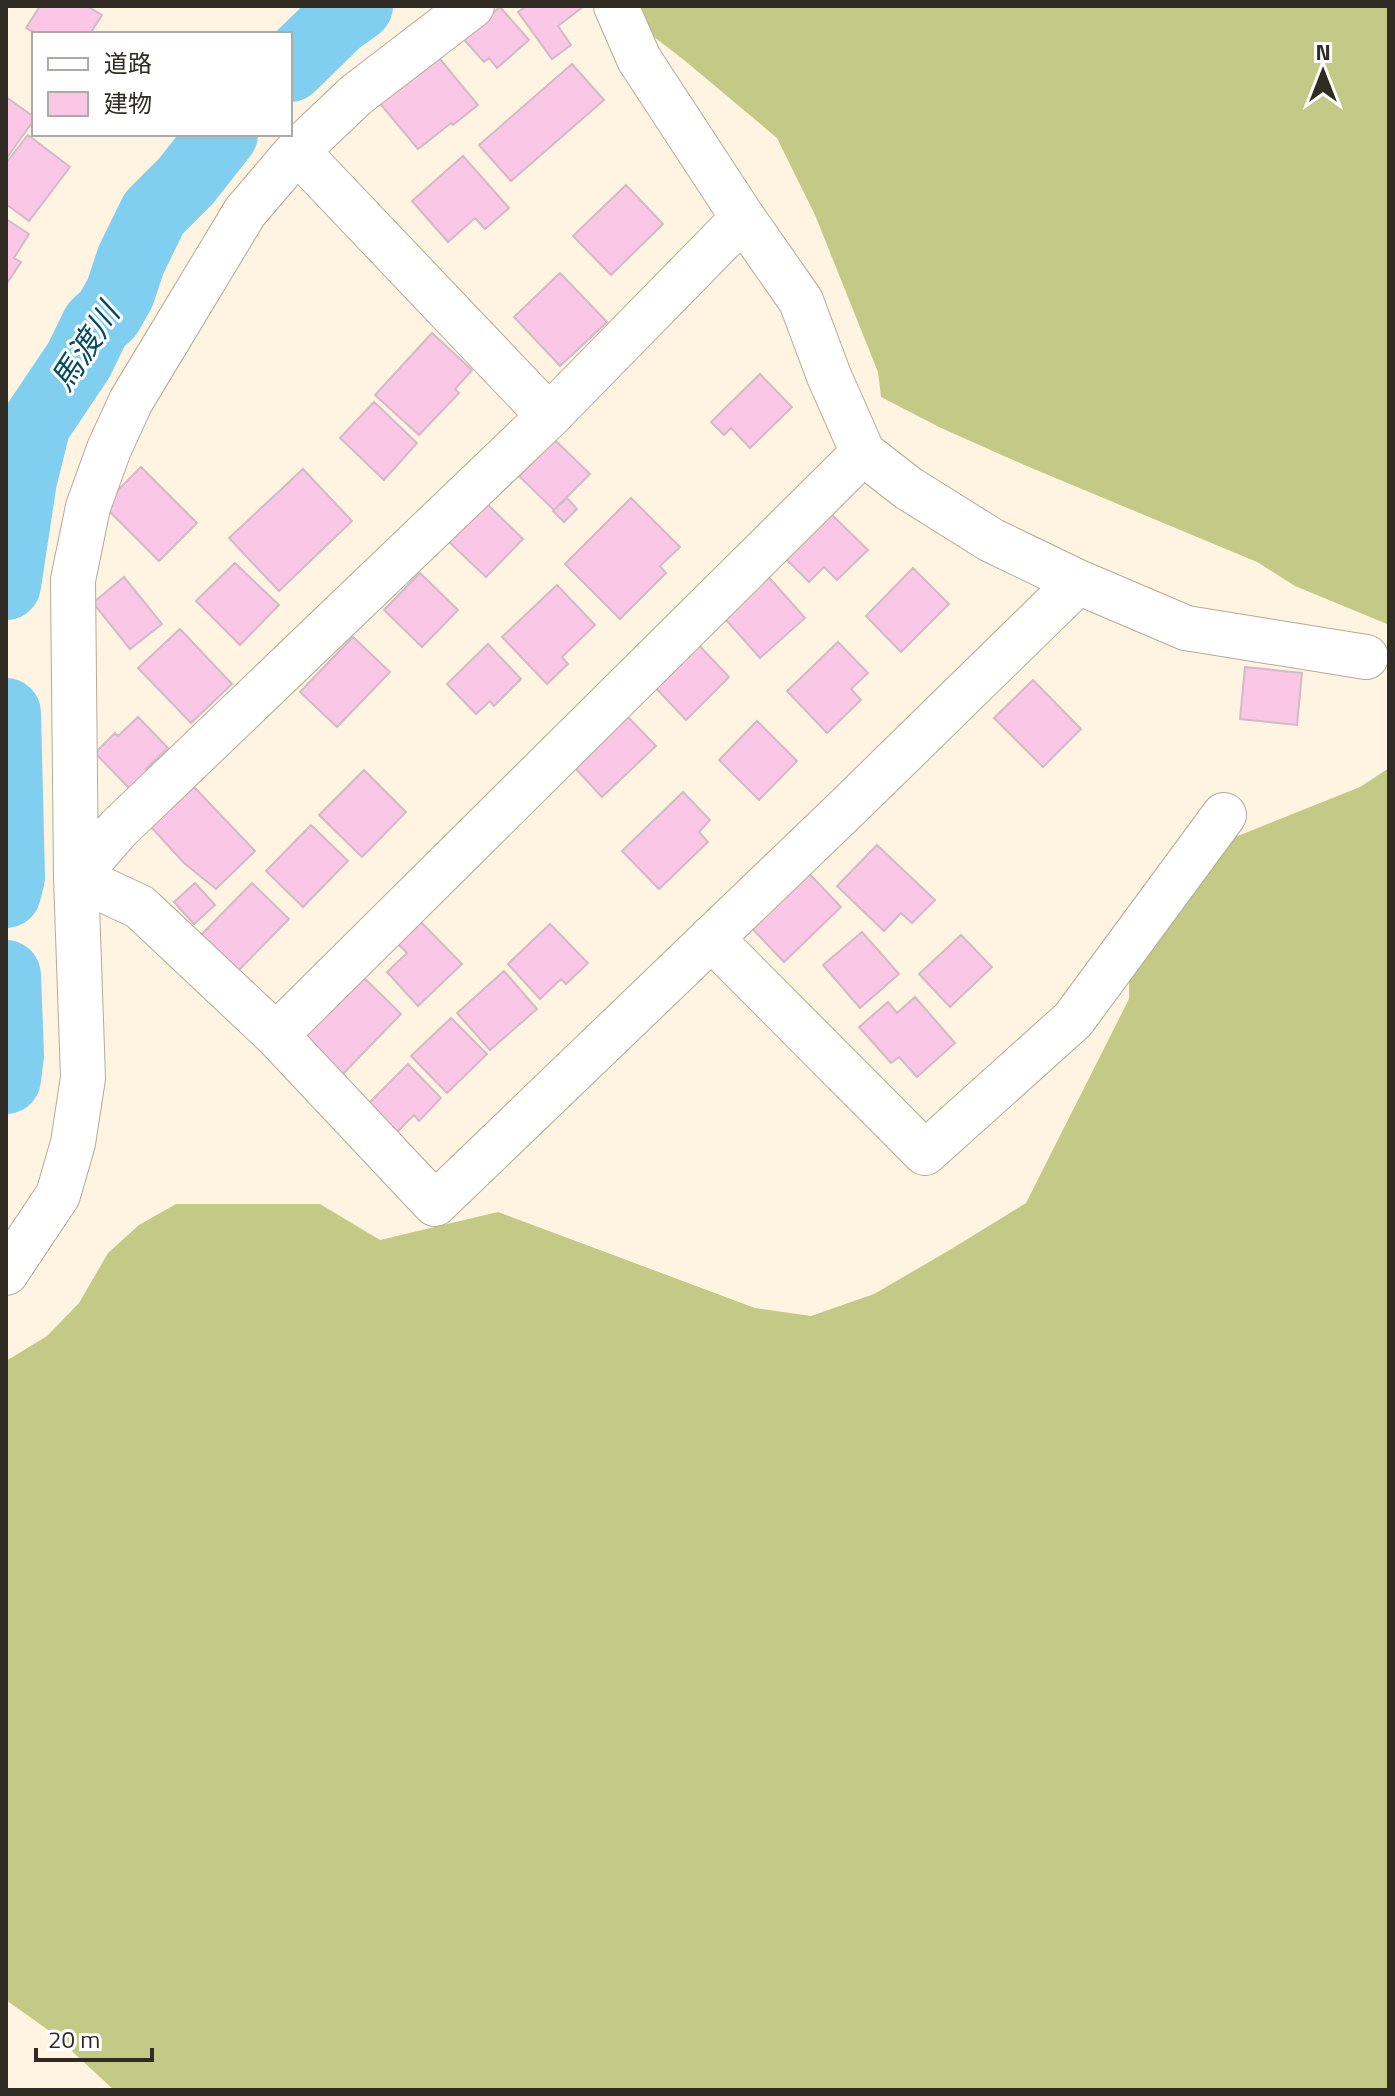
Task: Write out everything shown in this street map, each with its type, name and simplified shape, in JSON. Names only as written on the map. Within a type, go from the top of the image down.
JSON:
[{"type":"street","points":[[6,1273],[58,1195],[73,1143],[83,1078],[76,877],[73,580],[88,507],[109,449],[131,401],[245,212],[297,151],[356,95],[472,6]]},
{"type":"street","points":[[616,6],[639,59],[801,301],[829,376],[863,453],[908,488],[991,540],[1078,582],[1186,628],[1366,657]]},
{"type":"street","points":[[297,151],[549,416]]},
{"type":"street","points":[[76,877],[130,817],[549,416],[743,218]]},
{"type":"street","points":[[276,1035],[863,453]]},
{"type":"street","points":[[76,877],[140,907],[276,1035],[435,1204],[1078,582]]},
{"type":"street","points":[[711,938],[925,1153],[1073,1020],[1224,815]]},
{"type":"green space","points":[[629,6],[1389,6],[1389,628],[1387,624],[1295,586],[1257,562],[1029,467],[881,397],[878,372],[815,215],[777,138],[640,26]]},
{"type":"green space","points":[[1389,768],[1389,2090],[114,2090],[51,2032],[6,2000],[6,1361],[47,1336],[79,1303],[108,1253],[139,1225],[176,1204],[320,1204],[380,1240],[498,1212],[755,1308],[811,1316],[874,1294],[1026,1203],[1129,999],[1129,916],[1215,845],[1360,787]]},
{"type":"building","points":[[40,6],[87,6],[102,15],[91,32],[33,32],[26,28]]},
{"type":"building","points":[[527,6],[584,6],[558,26],[571,45],[552,59],[518,12]]},
{"type":"building","points":[[500,7],[529,40],[497,68],[489,58],[484,62],[458,33],[482,22]]},
{"type":"building","points":[[435,53],[478,105],[418,149],[377,100]]},
{"type":"building","points":[[572,64],[604,100],[511,181],[479,145]]},
{"type":"building","points":[[6,97],[32,116],[32,123],[6,159]]},
{"type":"building","points":[[28,135],[70,167],[29,221],[6,204],[6,163]]},
{"type":"building","points":[[463,156],[509,208],[485,229],[475,218],[448,242],[412,201]]},
{"type":"building","points":[[626,185],[663,224],[611,275],[573,236]]},
{"type":"building","points":[[6,219],[29,234],[14,258],[21,262],[6,285]]},
{"type":"building","points":[[560,273],[607,322],[560,366],[514,317]]},
{"type":"building","points":[[432,333],[472,370],[455,389],[459,393],[419,435],[375,395]]},
{"type":"building","points":[[760,374],[792,407],[750,448],[731,428],[724,435],[711,422]]},
{"type":"building","points":[[374,402],[417,443],[384,480],[340,438]]},
{"type":"building","points":[[555,440],[590,474],[554,510],[519,476]]},
{"type":"building","points":[[141,467],[197,523],[159,561],[103,505]]},
{"type":"building","points":[[303,469],[352,521],[279,591],[229,538]]},
{"type":"building","points":[[567,498],[577,509],[564,522],[553,511]]},
{"type":"building","points":[[631,498],[680,547],[660,566],[666,573],[620,619],[565,564]]},
{"type":"building","points":[[486,503],[523,539],[486,577],[448,541]]},
{"type":"building","points":[[826,509],[868,550],[837,580],[824,567],[809,582],[782,555]]},
{"type":"building","points":[[235,563],[279,605],[240,645],[196,601]]},
{"type":"building","points":[[913,568],[949,604],[901,652],[866,616]]},
{"type":"building","points":[[420,573],[458,610],[422,647],[384,610]]},
{"type":"building","points":[[765,573],[805,618],[760,658],[720,613]]},
{"type":"building","points":[[124,577],[162,624],[130,649],[93,603]]},
{"type":"building","points":[[557,585],[595,625],[562,657],[568,664],[547,684],[502,637]]},
{"type":"building","points":[[180,629],[232,684],[191,723],[138,668]]},
{"type":"building","points":[[353,637],[390,672],[337,727],[300,692]]},
{"type":"building","points":[[695,641],[729,677],[686,720],[651,683]]},
{"type":"building","points":[[838,642],[868,673],[851,689],[861,700],[827,733],[787,691]]},
{"type":"building","points":[[488,644],[521,679],[494,706],[490,701],[476,714],[447,684]]},
{"type":"building","points":[[1245,667],[1302,673],[1297,725],[1240,719]]},
{"type":"building","points":[[1033,680],[1081,729],[1043,767],[994,718]]},
{"type":"building","points":[[625,714],[656,746],[602,797],[574,767]]},
{"type":"building","points":[[138,717],[168,748],[146,769],[151,774],[133,792],[95,753],[115,733],[118,736]]},
{"type":"building","points":[[757,721],[797,761],[759,800],[719,760]]},
{"type":"building","points":[[364,770],[406,812],[362,857],[319,815]]},
{"type":"building","points":[[194,787],[255,851],[216,889],[184,863],[151,827]]},
{"type":"building","points":[[683,792],[710,820],[699,832],[708,842],[659,889],[622,851]]},
{"type":"building","points":[[311,825],[348,861],[303,907],[266,871]]},
{"type":"building","points":[[877,845],[935,900],[912,923],[901,913],[884,931],[837,886]]},
{"type":"building","points":[[801,865],[841,907],[784,962],[743,919]]},
{"type":"building","points":[[195,883],[215,905],[194,924],[174,902]]},
{"type":"building","points":[[252,883],[289,919],[236,973],[199,937]]},
{"type":"building","points":[[415,916],[462,964],[418,1006],[387,972],[407,953],[392,938]]},
{"type":"building","points":[[550,924],[588,963],[566,984],[561,979],[540,999],[508,964]]},
{"type":"building","points":[[862,932],[899,974],[860,1008],[823,965]]},
{"type":"building","points":[[961,935],[992,967],[950,1007],[919,974]]},
{"type":"building","points":[[504,971],[537,1009],[490,1050],[457,1013]]},
{"type":"building","points":[[358,972],[401,1014],[340,1077],[297,1036]]},
{"type":"building","points":[[915,997],[955,1043],[917,1077],[899,1057],[891,1063],[859,1027],[888,1002],[897,1013]]},
{"type":"building","points":[[451,1018],[487,1054],[447,1093],[411,1056]]},
{"type":"building","points":[[408,1064],[441,1098],[419,1121],[414,1115],[390,1139],[362,1110]]},
{"type":"waterway","name":"馬渡川","points":[[292,65],[338,20],[358,6]]},
{"type":"waterway","name":"馬渡川","points":[[6,585],[22,480],[36,424],[79,360],[96,325],[108,314],[120,293],[131,260],[154,213],[186,181],[221,136]]},
{"type":"waterway","name":"馬渡川","points":[[6,713],[10,877],[6,893]]},
{"type":"waterway","name":"馬渡川","points":[[6,975],[9,1055],[6,1079]]}]
